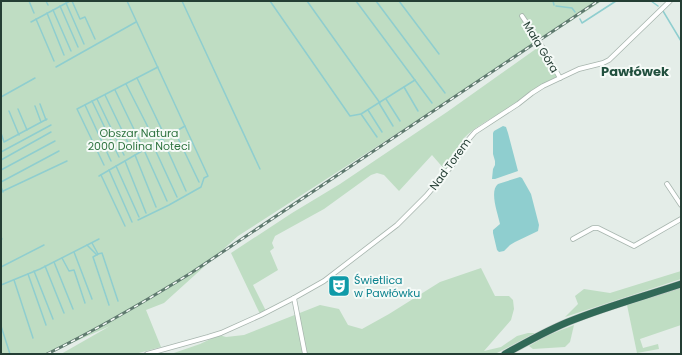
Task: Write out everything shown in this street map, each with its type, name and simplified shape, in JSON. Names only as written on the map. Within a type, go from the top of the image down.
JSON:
[{"type":"highway","points":[[504,354],[572,320],[681,284]]},
{"type":"street","name":"Nad Torem","points":[[147,354],[214,335],[261,315],[324,281],[397,225],[426,196],[455,162],[468,140],[475,132],[543,86],[579,69],[609,60],[670,1]]},
{"type":"street","name":"Mała Góra","points":[[522,16],[540,43],[560,78]]},
{"type":"street","points":[[667,184],[681,206]]},
{"type":"street","points":[[573,239],[593,228],[598,228],[634,246],[681,219]]},
{"type":"street","points":[[294,298],[304,354]]},
{"type":"green space","name":"Obszar Natura 2000 Dolina Noteci","points":[[1,1],[602,1],[238,236],[164,303],[146,310],[161,347],[135,354],[61,354],[110,326],[47,354],[1,354]]},
{"type":"green space","points":[[540,46],[557,77],[540,86],[469,133],[464,138],[456,156],[445,170],[432,155],[399,191],[384,175],[377,173],[371,175],[324,209],[275,236],[272,243],[274,248],[270,251],[278,270],[253,285],[266,311],[260,314],[231,253],[340,184],[447,112]]},
{"type":"green space","points":[[481,268],[495,296],[509,296],[513,300],[514,309],[511,320],[484,351],[501,347],[517,336],[535,333],[495,354],[171,354],[200,344],[219,335],[226,337],[244,335],[320,305],[339,309],[348,325],[362,329],[440,282]]},
{"type":"green space","points":[[681,271],[681,279],[565,317],[578,304],[575,296],[584,289],[610,293]]},
{"type":"green space","points":[[681,288],[681,325],[640,339],[643,348],[658,344],[659,349],[637,353],[627,305]]},
{"type":"green space","points":[[574,325],[570,342],[565,347],[533,349],[529,346],[546,336]]},
{"type":"water","points":[[503,126],[506,127],[508,133],[518,171],[492,179],[495,165],[493,154],[493,133]]},
{"type":"water","points":[[520,177],[531,194],[539,225],[538,231],[515,242],[504,251],[499,252],[497,250],[493,233],[493,230],[500,224],[494,197],[495,187],[498,184]]},
{"type":"waterway","points":[[29,1],[34,13]]},
{"type":"waterway","points":[[46,1],[48,5]]},
{"type":"waterway","points":[[31,22],[70,1]]},
{"type":"waterway","points":[[72,1],[80,19],[85,17],[95,39]]},
{"type":"waterway","points":[[127,1],[208,176],[204,178],[201,187],[138,220]]},
{"type":"waterway","points":[[182,1],[260,169]]},
{"type":"waterway","points":[[270,1],[350,116],[361,114],[415,80]]},
{"type":"waterway","points":[[307,1],[380,103]]},
{"type":"waterway","points":[[356,1],[432,103]]},
{"type":"waterway","points":[[376,1],[445,93]]},
{"type":"waterway","points":[[399,1],[439,54]]},
{"type":"waterway","points":[[553,1],[554,5]]},
{"type":"waterway","points":[[580,19],[582,23],[616,1]]},
{"type":"waterway","points":[[651,1],[658,6]]},
{"type":"waterway","points":[[66,3],[84,44]]},
{"type":"waterway","points":[[60,6],[78,47]]},
{"type":"waterway","points":[[556,6],[572,8],[575,12]]},
{"type":"waterway","points":[[53,10],[71,51]]},
{"type":"waterway","points":[[663,11],[681,41]]},
{"type":"waterway","points":[[47,13],[64,55]]},
{"type":"waterway","points":[[36,19],[54,61]]},
{"type":"waterway","points":[[56,67],[136,22]]},
{"type":"waterway","points":[[104,165],[77,109],[158,67]]},
{"type":"waterway","points":[[1,97],[35,78]]},
{"type":"waterway","points":[[137,78],[163,132]]},
{"type":"waterway","points":[[126,84],[154,139]]},
{"type":"waterway","points":[[404,87],[418,111]]},
{"type":"waterway","points":[[115,90],[142,146]]},
{"type":"waterway","points":[[105,95],[132,151]]},
{"type":"waterway","points":[[97,99],[124,155]]},
{"type":"waterway","points":[[386,99],[400,121]]},
{"type":"waterway","points":[[92,101],[119,157]]},
{"type":"waterway","points":[[379,103],[393,126]]},
{"type":"waterway","points":[[40,104],[46,120]]},
{"type":"waterway","points":[[85,105],[111,161]]},
{"type":"waterway","points":[[35,106],[41,122]]},
{"type":"waterway","points":[[18,109],[27,130]]},
{"type":"waterway","points":[[368,110],[382,132]]},
{"type":"waterway","points":[[9,111],[19,135]]},
{"type":"waterway","points":[[361,114],[377,137]]},
{"type":"waterway","points":[[1,133],[4,142],[47,119]]},
{"type":"waterway","points":[[1,152],[51,125]]},
{"type":"waterway","points":[[99,176],[185,126]]},
{"type":"waterway","points":[[1,160],[51,132]]},
{"type":"waterway","points":[[175,132],[199,182]]},
{"type":"waterway","points":[[163,140],[186,191]]},
{"type":"waterway","points":[[1,170],[55,141]]},
{"type":"waterway","points":[[153,145],[177,197]]},
{"type":"waterway","points":[[144,150],[167,201]]},
{"type":"waterway","points":[[1,182],[59,151]]},
{"type":"waterway","points":[[135,155],[156,207]]},
{"type":"waterway","points":[[1,192],[67,161]]},
{"type":"waterway","points":[[125,161],[146,213]]},
{"type":"waterway","points":[[116,166],[139,217]]},
{"type":"waterway","points":[[109,170],[132,222]]},
{"type":"waterway","points":[[101,175],[125,226]]},
{"type":"waterway","points":[[1,187],[3,192]]},
{"type":"waterway","points":[[1,285],[40,269],[99,239]]},
{"type":"waterway","points":[[92,243],[98,254],[102,253],[118,301]]},
{"type":"waterway","points":[[1,267],[44,245]]},
{"type":"waterway","points":[[87,245],[97,255]]},
{"type":"waterway","points":[[74,252],[92,299]]},
{"type":"waterway","points":[[98,254],[93,257],[109,305]]},
{"type":"waterway","points":[[62,258],[69,271],[74,270],[85,303]]},
{"type":"waterway","points":[[54,262],[73,309]]},
{"type":"waterway","points":[[45,266],[64,313]]},
{"type":"waterway","points":[[34,271],[53,319]]},
{"type":"waterway","points":[[28,274],[46,325]]},
{"type":"waterway","points":[[14,280],[33,338]]},
{"type":"waterway","points":[[1,326],[10,354]]},
{"type":"railway","points":[[47,354],[156,295],[191,273],[598,1]]},
{"type":"place","name":"Świetlica w Pawłówku","points":[[339,286]]},
{"type":"district","name":"Pawłówek","points":[[635,71]]}]
